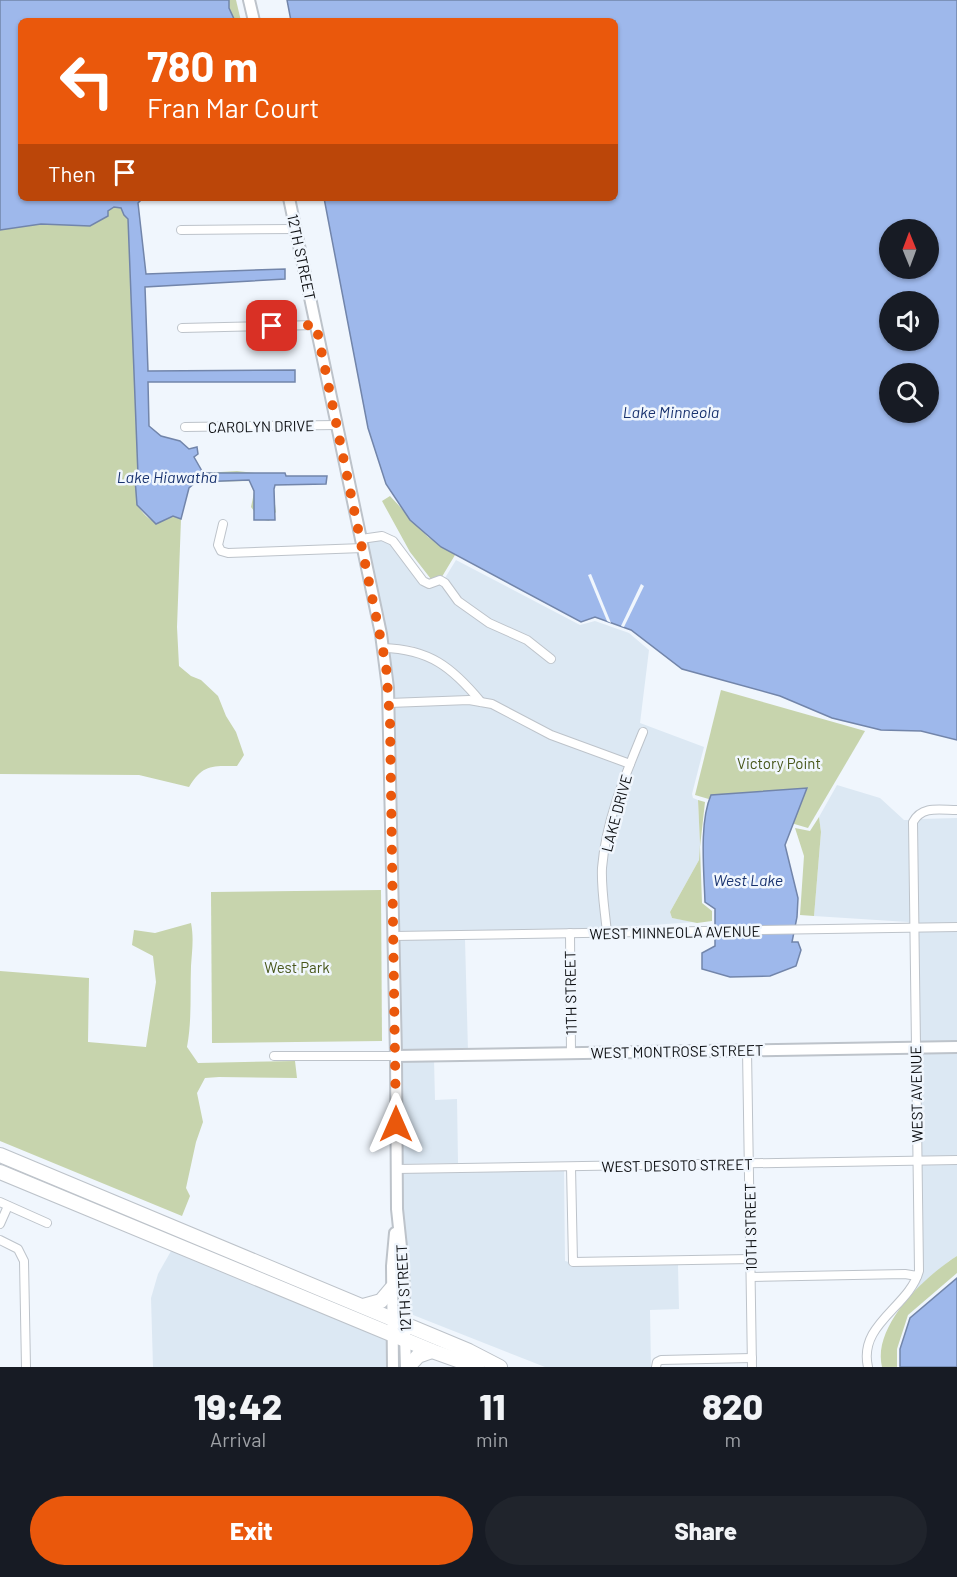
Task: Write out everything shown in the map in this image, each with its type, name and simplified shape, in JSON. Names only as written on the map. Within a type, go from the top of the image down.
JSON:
[{"type":"highway","points":[[0,1155],[399,1321],[500,1367]]},
{"type":"highway","points":[[0,1172],[432,1351],[477,1367]]},
{"type":"highway","points":[[363,1306],[381,1301],[392,1288]]},
{"type":"highway","points":[[407,1367],[418,1356],[432,1351]]},
{"type":"main road","points":[[249,0],[253,18]]},
{"type":"main road","name":"12TH STREET","points":[[290,201],[383,648],[389,703],[396,1169],[397,1209],[403,1266],[399,1337],[393,1367]]},
{"type":"main road","name":"WEST MONTROSE STREET","points":[[396,1056],[957,1047]]},
{"type":"main road","name":"12TH STREET","points":[[397,1209],[392,1288],[399,1321]]},
{"type":"main road","name":"12TH STREET","points":[[399,1337],[407,1367]]},
{"type":"street","points":[[181,230],[296,228]]},
{"type":"street","points":[[182,327],[316,325]]},
{"type":"street","name":"CAROLYN DRIVE","points":[[185,427],[337,425]]},
{"type":"street","points":[[223,524],[219,548],[228,553],[362,544],[382,536],[393,541],[423,581],[429,584],[440,580],[446,583],[458,601],[489,623],[526,640],[550,659]]},
{"type":"street","points":[[383,648],[411,650],[431,658],[457,675],[481,702]]},
{"type":"street","points":[[389,703],[481,702],[501,708],[551,735],[630,764]]},
{"type":"street","name":"LAKE DRIVE","points":[[607,933],[602,884],[604,851],[615,803],[643,732]]},
{"type":"street","name":"WEST AVENUE","points":[[917,1276],[920,1260],[912,827],[915,817],[925,810],[957,810]]},
{"type":"street","name":"WEST MINNEOLA AVENUE","points":[[394,936],[957,927]]},
{"type":"street","name":"11TH STREET","points":[[570,933],[571,1053]]},
{"type":"street","name":"10TH STREET","points":[[747,1050],[752,1367]]},
{"type":"street","points":[[274,1056],[396,1056]]},
{"type":"street","name":"WEST DESOTO STREET","points":[[396,1169],[957,1160]]},
{"type":"street","points":[[571,1167],[573,1262],[751,1260]]},
{"type":"street","points":[[0,1224],[4,1204],[47,1222]]},
{"type":"street","points":[[0,1240],[18,1249],[24,1261],[26,1367]]},
{"type":"street","points":[[392,1266],[403,1266]]},
{"type":"street","points":[[751,1277],[905,1274],[917,1276],[874,1331],[868,1348],[868,1367]]},
{"type":"street","points":[[657,1364],[661,1360],[752,1358]]},
{"type":"shaded area","points":[[381,540],[391,544],[421,585],[429,588],[440,584],[456,604],[487,626],[525,644],[551,664],[555,657],[529,637],[490,619],[461,598],[445,578],[456,560],[580,625],[595,621],[629,633],[649,650],[640,723],[704,747],[692,794],[693,798],[698,800],[699,860],[670,912],[672,918],[695,922],[610,928],[606,884],[607,852],[619,804],[647,730],[641,727],[628,759],[552,732],[502,705],[482,698],[459,672],[432,654],[412,646],[386,644],[366,544]]},
{"type":"shaded area","points":[[387,652],[410,654],[430,661],[454,678],[472,697],[393,699]]},
{"type":"shaded area","points":[[469,704],[491,708],[550,739],[625,766],[612,802],[600,851],[603,929],[397,932],[393,707]]},
{"type":"shaded area","points":[[837,785],[880,798],[904,820],[910,820],[910,924],[908,922],[814,916],[821,832],[819,817]]},
{"type":"shaded area","points":[[957,818],[957,923],[917,924],[916,824],[919,819]]},
{"type":"shaded area","points":[[957,931],[957,1043],[919,1044],[917,932]]},
{"type":"shaded area","points":[[465,939],[468,1051],[400,1052],[397,940]]},
{"type":"shaded area","points":[[957,1051],[957,1156],[921,1156],[919,1052]]},
{"type":"shaded area","points":[[434,1059],[435,1100],[457,1099],[458,1163],[400,1164],[400,1060]]},
{"type":"shaded area","points":[[921,1164],[957,1164],[957,1256],[910,1297],[920,1280],[922,1271]]},
{"type":"shaded area","points":[[564,1171],[565,1261],[569,1262],[570,1266],[678,1265],[679,1309],[650,1310],[651,1367],[545,1367],[408,1313],[400,1209],[400,1173]]},
{"type":"shaded area","points":[[171,1251],[389,1338],[390,1367],[153,1367],[151,1298],[158,1274]]},
{"type":"green space","points":[[216,0],[236,0],[240,18],[213,18]]},
{"type":"green space","points":[[114,202],[126,209],[131,232],[137,505],[152,520],[161,521],[173,516],[181,519],[177,627],[179,666],[191,676],[201,680],[218,696],[236,732],[244,755],[237,766],[204,770],[189,787],[139,775],[0,774],[0,217]]},
{"type":"green space","points":[[237,471],[255,473],[268,480],[274,496],[276,512],[269,521],[260,519],[251,507],[255,488],[249,481],[197,482],[204,473]]},
{"type":"green space","points":[[390,496],[428,537],[455,555],[440,580],[434,583],[410,552],[382,501]]},
{"type":"green space","name":"Victory Point","points":[[721,690],[865,731],[808,828],[695,795]]},
{"type":"green space","points":[[698,800],[705,802],[700,847],[702,903],[712,911],[712,921],[697,923],[672,918],[670,912],[699,860]]},
{"type":"green space","points":[[819,817],[821,832],[814,916],[800,915],[804,856],[795,828],[810,831]]},
{"type":"green space","name":"West Park","points":[[381,890],[382,1041],[212,1043],[211,892]]},
{"type":"green space","points":[[191,923],[193,939],[187,1047],[198,1063],[295,1061],[297,1078],[205,1078],[197,1093],[203,1122],[186,1188],[190,1196],[182,1216],[0,1141],[0,971],[89,978],[88,1042],[146,1047],[156,982],[153,956],[132,945],[134,930],[155,933]]},
{"type":"green space","points":[[957,1256],[957,1273],[908,1315],[897,1349],[897,1367],[882,1367],[881,1351],[885,1335],[893,1319],[930,1276]]},
{"type":"water","name":"Lake Hiawatha","points":[[0,0],[229,0],[229,8],[234,18],[18,18],[18,201],[140,201],[138,203],[146,274],[285,269],[285,279],[145,287],[148,371],[295,370],[295,382],[148,382],[149,426],[161,436],[180,441],[189,449],[197,447],[198,454],[194,457],[202,471],[207,473],[285,473],[286,476],[327,476],[326,484],[275,485],[275,520],[254,520],[254,491],[249,480],[196,482],[189,488],[181,519],[173,516],[156,524],[137,505],[135,479],[138,475],[128,219],[121,208],[114,207],[108,211],[108,216],[90,226],[41,224],[0,230]]},
{"type":"water","name":"Lake Minneola","points":[[287,0],[957,0],[957,740],[921,731],[881,730],[832,718],[780,696],[682,669],[631,630],[595,617],[581,622],[441,547],[410,520],[386,484],[368,428],[325,201],[618,201],[618,18],[290,18]]},
{"type":"water","name":"West Lake","points":[[807,788],[785,845],[798,898],[792,942],[798,942],[801,950],[796,966],[770,976],[730,977],[702,969],[702,953],[715,946],[715,909],[705,902],[703,862],[705,819],[711,795]]},
{"type":"water","points":[[957,1278],[957,1367],[900,1367],[900,1349],[910,1318]]},
{"type":"pier","points":[[591,574],[611,623],[607,621],[588,575]]},
{"type":"pier","points":[[641,584],[644,586],[624,627],[621,626]]},
{"type":"route","points":[[272,326],[316,325],[386,665],[390,722],[396,1124]]}]
